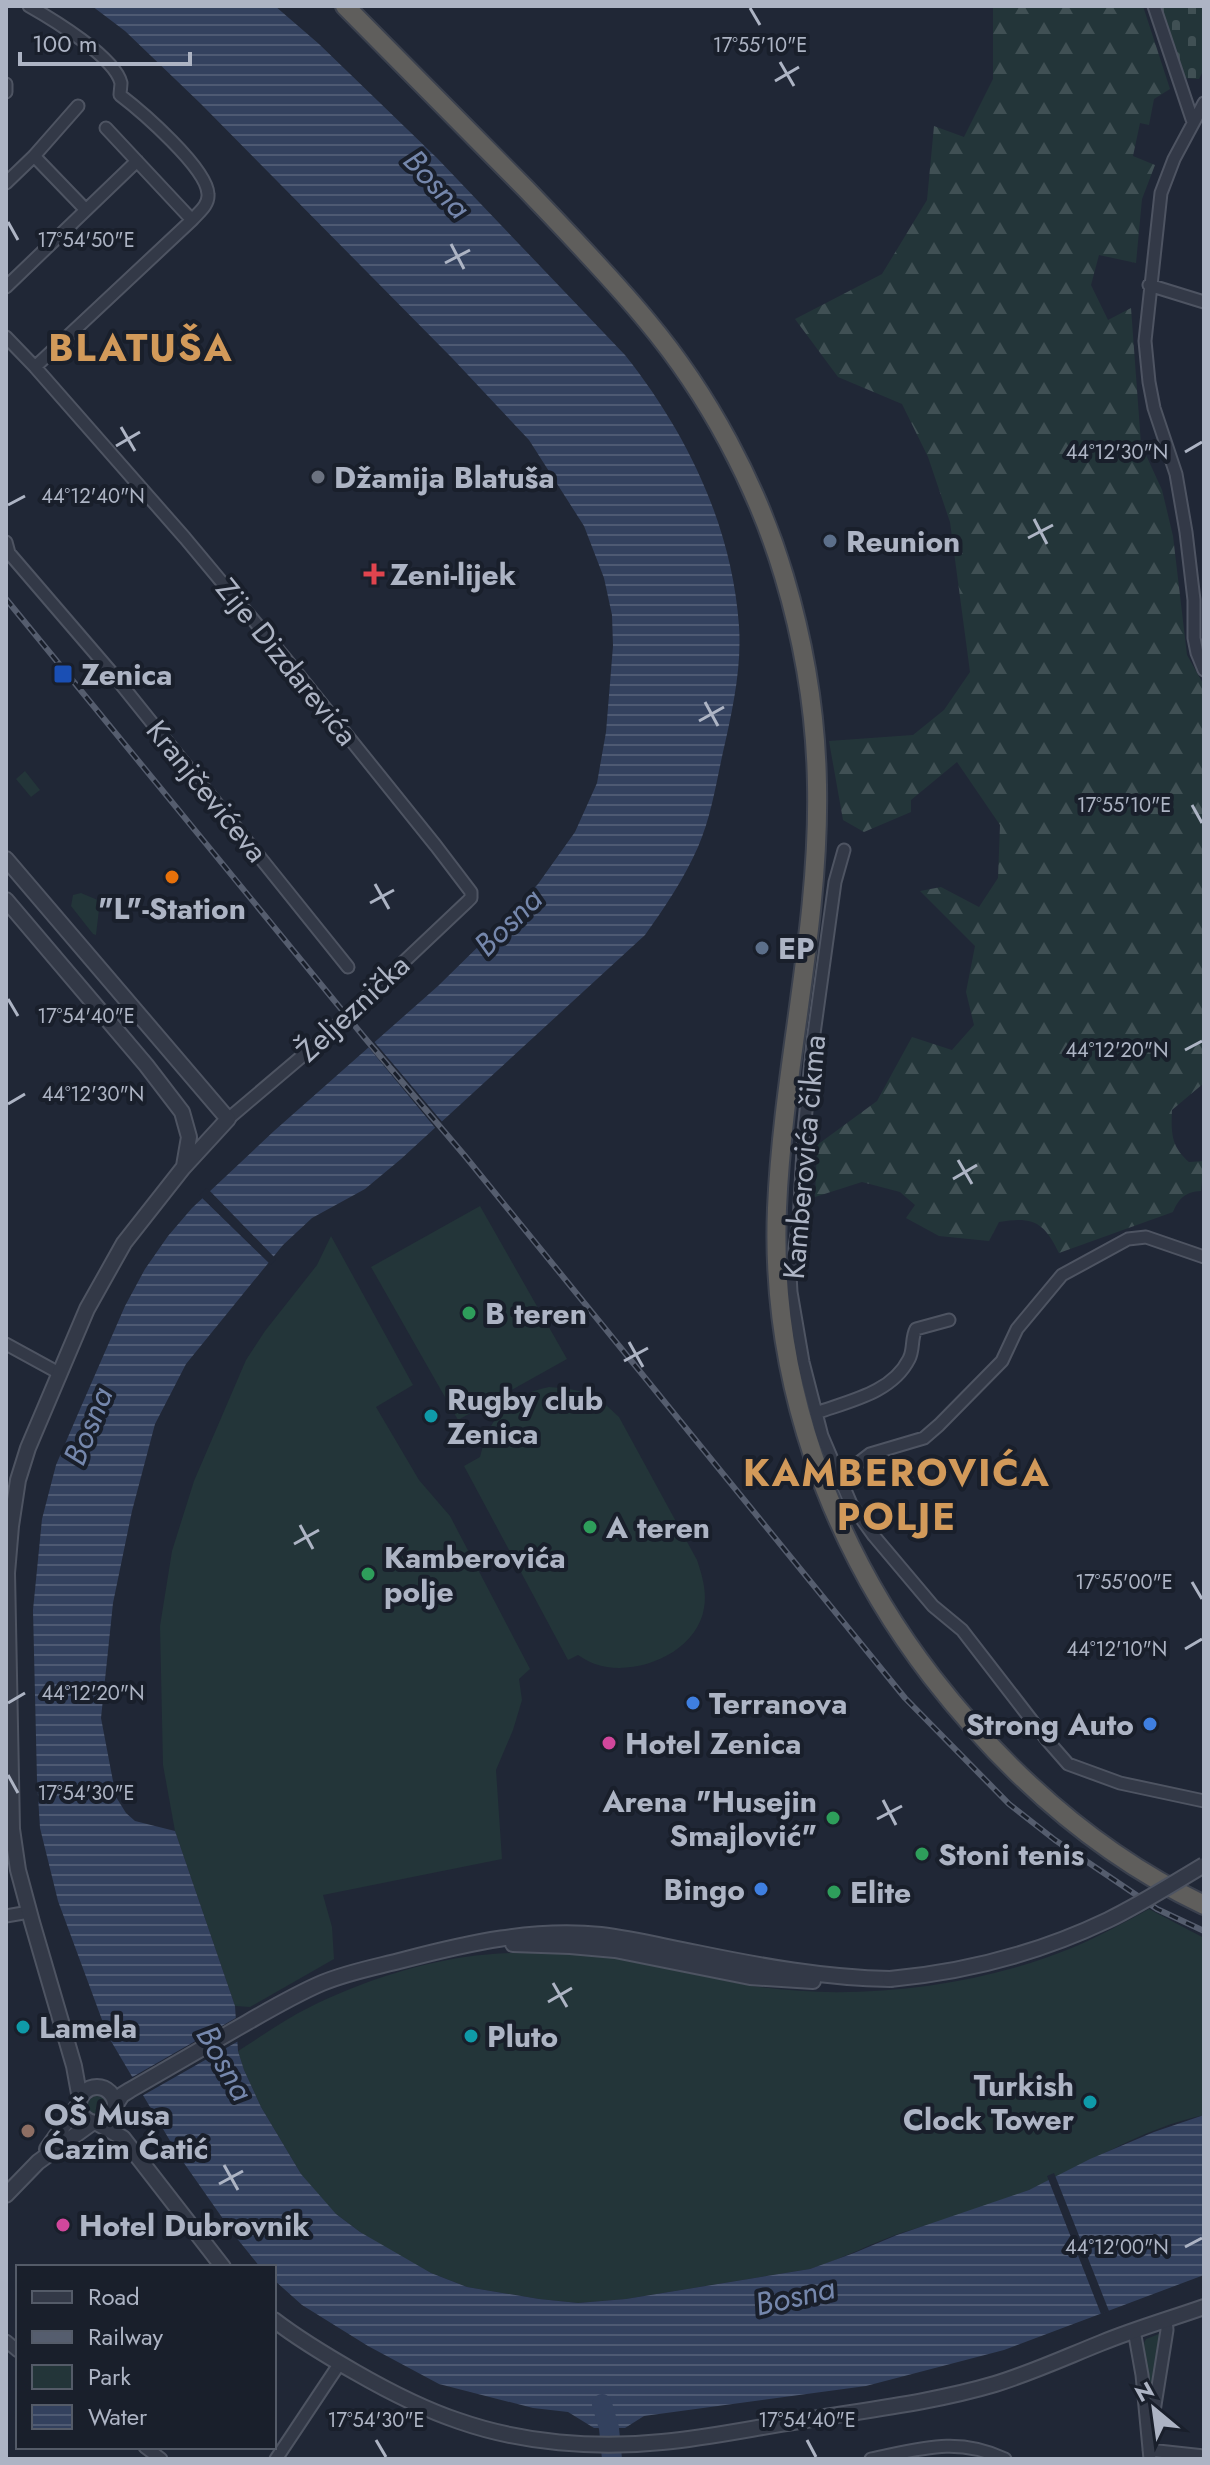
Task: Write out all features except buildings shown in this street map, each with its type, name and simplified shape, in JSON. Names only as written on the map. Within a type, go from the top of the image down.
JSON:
[{"type":"highway","points":[[345,6],[557,222],[650,324],[703,399],[727,440],[765,522],[783,573],[803,651],[811,703],[817,788],[811,906],[788,1074],[776,1236],[779,1290],[798,1406],[835,1516],[863,1573],[903,1638],[995,1751],[1036,1792],[1094,1839],[1144,1872],[1204,1905]]},
{"type":"street","points":[[6,337],[35,367],[192,220],[209,197],[206,184],[195,166],[120,95],[121,84],[102,58],[65,28],[29,6]]},
{"type":"street","points":[[1154,6],[1193,122]]},
{"type":"street","points":[[6,84],[6,92]]},
{"type":"street","points":[[1204,103],[1174,159],[1161,193],[1145,341],[1154,408],[1176,474],[1194,600],[1194,638],[1204,670]]},
{"type":"street","points":[[6,183],[78,106]]},
{"type":"street","points":[[106,128],[192,220]]},
{"type":"street","points":[[34,156],[86,210]]},
{"type":"street","points":[[6,287],[137,161]]},
{"type":"street","points":[[1149,285],[1204,302]]},
{"type":"street","name":"Zije Dizdarevića","points":[[35,367],[285,658],[471,892]]},
{"type":"street","name":"Kranjčevićeva","points":[[6,542],[9,553],[113,675],[348,967]]},
{"type":"street","name":"Kamberovića čikma","points":[[844,850],[835,882],[813,1041],[799,1223],[790,1275],[803,1362],[822,1436],[851,1504],[874,1536],[933,1606],[962,1630],[1068,1764],[1120,1783],[1204,1801]]},
{"type":"street","points":[[6,859],[223,1124]]},
{"type":"street","name":"Željeznička","points":[[223,1124],[320,1041],[467,902],[471,892]]},
{"type":"street","points":[[6,900],[182,1112],[204,1130],[223,1124]]},
{"type":"street","points":[[182,1112],[189,1137],[183,1168]]},
{"type":"street","points":[[221,2265],[123,2138],[84,2118],[79,2102],[70,2048],[29,1912],[12,1829],[7,1573],[18,1480],[28,1448],[87,1309],[124,1243],[183,1168],[223,1124]]},
{"type":"street","points":[[840,1477],[870,1454],[924,1438],[932,1432],[1002,1361],[1017,1329],[1062,1275],[1128,1239],[1146,1237],[1204,1257]]},
{"type":"street","points":[[816,1413],[883,1388],[894,1380],[911,1357],[916,1329],[949,1320]]},
{"type":"street","points":[[6,1344],[59,1373]]},
{"type":"street","points":[[6,2195],[38,2162],[87,2090],[110,2099],[298,1995],[353,1972],[469,1945],[554,1933],[633,1939],[718,1957],[856,1978],[890,1979],[954,1972],[1037,1949],[1110,1919],[1204,1865]]},
{"type":"street","points":[[6,1916],[29,1912]]},
{"type":"street","points":[[70,2048],[110,2099],[143,2162]]},
{"type":"street","points":[[38,2162],[95,2123],[107,2120],[110,2099]]},
{"type":"street","points":[[276,2322],[297,2338],[408,2401],[457,2421],[513,2435],[588,2444],[625,2444],[711,2435],[954,2394],[1040,2369],[1134,2330],[1204,2307]]},
{"type":"street","points":[[1149,2450],[1167,2330],[1166,2319]]},
{"type":"street","points":[[1134,2330],[1149,2450]]},
{"type":"street","points":[[282,2457],[340,2363]]},
{"type":"street","points":[[871,2459],[939,2445],[969,2446],[1005,2459]]},
{"type":"street","points":[[1149,2450],[1204,2456]]},
{"type":"green space","points":[[993,6],[1143,6],[1170,89],[1154,99],[1149,125],[1140,123],[1133,156],[1155,165],[1142,199],[1136,263],[1099,255],[1091,285],[1108,320],[1131,308],[1141,444],[1162,490],[1173,536],[1187,655],[1204,685],[1204,1083],[1172,1110],[1173,1139],[1179,1150],[1189,1162],[1204,1161],[1201,1191],[1183,1197],[1173,1212],[1059,1253],[1048,1234],[1029,1221],[999,1222],[989,1241],[939,1236],[906,1218],[915,1205],[900,1192],[862,1182],[815,1197],[817,1145],[877,1101],[912,1037],[952,1050],[974,1025],[966,992],[975,946],[920,891],[941,887],[979,907],[998,878],[1000,825],[957,762],[911,800],[911,812],[864,832],[843,820],[829,741],[913,735],[944,710],[970,672],[950,522],[928,457],[902,404],[838,377],[795,319],[882,274],[927,200],[934,126],[964,137],[993,79]]},
{"type":"green space","points":[[1161,6],[1204,6],[1204,69],[1199,79],[1183,78]]},
{"type":"green space","points":[[25,771],[40,790],[31,797],[16,779]]},
{"type":"green space","points":[[81,893],[100,901],[96,935],[71,906],[73,895]]},
{"type":"green space","name":"B teren","points":[[480,1206],[567,1359],[458,1420],[371,1267]]},
{"type":"green space","name":"Kamberovića polje","points":[[331,1236],[413,1385],[376,1407],[419,1480],[450,1516],[530,1669],[519,1679],[522,1700],[496,1770],[502,1859],[323,1895],[332,1927],[334,1959],[250,2007],[235,2006],[175,1831],[163,1765],[160,1626],[172,1551],[194,1481],[246,1360],[317,1265]]},
{"type":"green space","points":[[549,1387],[588,1394],[619,1417],[697,1560],[705,1595],[699,1624],[690,1638],[662,1658],[628,1667],[595,1664],[578,1655],[568,1660],[464,1466],[480,1457],[489,1430],[502,1410],[522,1396]]},
{"type":"green space","points":[[1149,1909],[1204,1938],[1204,2115],[1137,2138],[1013,2196],[901,2233],[810,2269],[626,2299],[578,2303],[467,2287],[431,2273],[360,2232],[336,2214],[301,2174],[261,2107],[238,2051],[283,2022],[347,1990],[445,1960],[511,1953],[583,1955],[652,1964],[781,1990],[823,1992],[910,1988],[996,1973],[1036,1961],[1084,1943]]},
{"type":"green space","points":[[93,2096],[101,2096],[106,2105],[104,2112],[93,2114],[88,2109],[88,2101]]},
{"type":"green space","points":[[1159,2334],[1150,2394],[1144,2343],[1146,2339]]},
{"type":"water","name":"Bosna","points":[[92,6],[275,6],[437,158],[625,355],[668,416],[703,482],[716,517],[735,589],[739,626],[736,690],[706,824],[687,870],[645,935],[401,1159],[365,1189],[312,1218],[283,1245],[186,1364],[155,1424],[132,1511],[113,1603],[101,1718],[116,1797],[126,1813],[135,1821],[175,1831],[235,2006],[238,2051],[261,2107],[301,2174],[336,2214],[360,2232],[431,2273],[467,2287],[578,2303],[626,2299],[810,2269],[897,2235],[1029,2190],[1090,2159],[1204,2115],[1204,2275],[1004,2350],[866,2386],[644,2416],[625,2428],[594,2428],[568,2412],[533,2408],[439,2384],[368,2346],[302,2305],[276,2282],[276,2265],[258,2265],[235,2236],[179,2156],[108,2036],[58,1901],[40,1828],[33,1610],[42,1519],[56,1465],[125,1306],[168,1236],[192,1208],[274,1131],[438,986],[491,934],[538,884],[575,832],[597,783],[606,732],[613,646],[612,615],[604,578],[584,526],[529,440],[452,358],[125,31]]},
{"type":"pier","points":[[371,1038],[444,1124],[437,1130],[365,1043]]},
{"type":"pier","points":[[207,1188],[276,1259],[271,1265],[199,1195]]},
{"type":"pier","points":[[241,2015],[242,2039],[140,2097],[129,2079]]},
{"type":"pier","points":[[1054,2173],[1109,2311],[1101,2314],[1047,2176]]},
{"type":"waterway","points":[[602,2404],[609,2428],[612,2459]]},
{"type":"railway","points":[[6,599],[465,1156],[905,1698],[1009,1804],[1055,1840],[1157,1909],[1204,1931]]},
{"type":"place","name":"Džamija Blatuša","points":[[318,477]]},
{"type":"place","name":"Reunion","points":[[830,541]]},
{"type":"place","name":"Zeni-lijek","points":[[374,574]]},
{"type":"place","name":"Zenica","points":[[63,674]]},
{"type":"place","name":"\"L\"-Station","points":[[172,877]]},
{"type":"place","name":"EP","points":[[762,948]]},
{"type":"place","name":"B teren","points":[[469,1313]]},
{"type":"place","name":"Rugby club Zenica","points":[[431,1416]]},
{"type":"place","name":"A teren","points":[[590,1527]]},
{"type":"place","name":"Kamberovića polje","points":[[368,1574]]},
{"type":"place","name":"Terranova","points":[[693,1703]]},
{"type":"place","name":"Strong Auto","points":[[1150,1724]]},
{"type":"place","name":"Hotel Zenica","points":[[609,1743]]},
{"type":"place","name":"Arena \"Husejin Smajlović\"","points":[[833,1818]]},
{"type":"place","name":"Stoni tenis","points":[[922,1854]]},
{"type":"place","name":"Bingo","points":[[761,1889]]},
{"type":"place","name":"Elite","points":[[834,1892]]},
{"type":"place","name":"Lamela","points":[[23,2027]]},
{"type":"place","name":"Pluto","points":[[471,2036]]},
{"type":"place","name":"Turkish Clock Tower","points":[[1090,2102]]},
{"type":"place","name":"OŠ Musa Ćazim Ćatić","points":[[28,2131]]},
{"type":"place","name":"Hotel Dubrovnik","points":[[63,2225]]},
{"type":"district","name":"BLATUŠA","points":[[141,347]]},
{"type":"district","name":"KAMBEROVIĆA POLJE","points":[[897,1494]]}]
